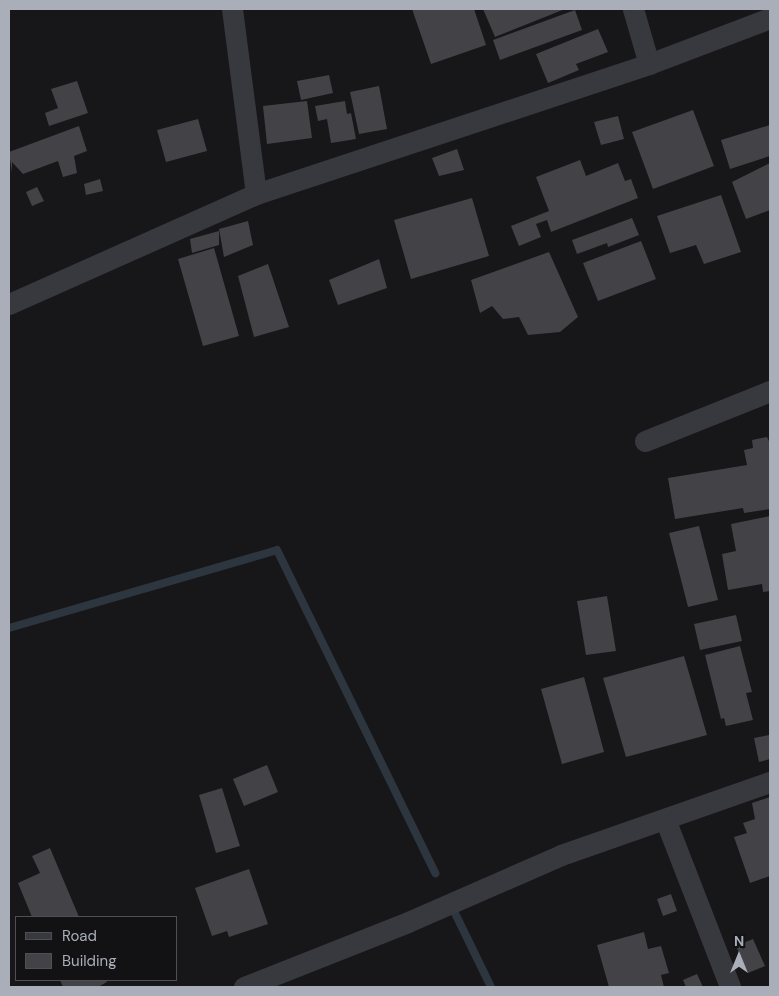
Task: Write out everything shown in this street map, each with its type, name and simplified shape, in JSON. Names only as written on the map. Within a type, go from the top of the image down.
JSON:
[{"type":"street","points":[[232,9],[256,194]]},
{"type":"street","points":[[633,9],[649,64]]},
{"type":"street","points":[[9,304],[256,194],[649,64],[770,18]]},
{"type":"street","points":[[645,441],[770,391]]},
{"type":"street","points":[[244,987],[408,922],[561,855],[770,782]]},
{"type":"street","points":[[665,819],[730,987]]},
{"type":"building","points":[[412,9],[474,9],[486,45],[431,64]]},
{"type":"building","points":[[483,9],[565,9],[495,37]]},
{"type":"building","points":[[575,10],[582,30],[500,60],[493,40]]},
{"type":"building","points":[[598,29],[608,52],[576,64],[579,70],[548,83],[536,54]]},
{"type":"building","points":[[329,75],[333,93],[301,100],[297,81]]},
{"type":"building","points":[[77,81],[88,113],[49,126],[45,113],[58,108],[51,89]]},
{"type":"building","points":[[379,86],[387,129],[359,134],[350,92]]},
{"type":"building","points":[[307,101],[312,138],[267,144],[263,106]]},
{"type":"building","points":[[345,101],[347,114],[351,113],[356,139],[331,143],[327,119],[318,121],[315,106]]},
{"type":"building","points":[[693,110],[714,166],[653,189],[632,132]]},
{"type":"building","points":[[618,116],[624,139],[601,145],[594,122]]},
{"type":"building","points":[[198,119],[207,151],[166,162],[157,130]]},
{"type":"building","points":[[770,125],[770,156],[730,169],[721,140]]},
{"type":"building","points":[[79,126],[87,151],[74,156],[77,173],[63,177],[58,161],[23,174],[12,162],[12,173],[9,152]]},
{"type":"building","points":[[457,149],[464,170],[439,176],[432,158]]},
{"type":"building","points":[[580,160],[586,176],[618,163],[625,181],[631,179],[638,198],[551,232],[547,220],[536,224],[541,237],[519,246],[511,226],[549,211],[536,177]]},
{"type":"building","points":[[770,163],[770,210],[746,219],[732,182]]},
{"type":"building","points":[[100,179],[103,191],[86,195],[84,184]]},
{"type":"building","points":[[37,187],[44,201],[32,206],[26,192]]},
{"type":"building","points":[[721,195],[741,252],[704,264],[696,245],[670,253],[657,216]]},
{"type":"building","points":[[472,198],[489,256],[411,279],[394,220]]},
{"type":"building","points":[[632,218],[639,235],[608,247],[607,243],[577,254],[572,240]]},
{"type":"building","points":[[248,221],[253,245],[224,257],[219,229]]},
{"type":"building","points":[[219,231],[219,245],[192,253],[190,239]]},
{"type":"building","points":[[641,241],[656,279],[598,301],[583,263]]},
{"type":"building","points":[[214,248],[239,336],[203,346],[178,259]]},
{"type":"building","points":[[549,252],[578,317],[560,332],[528,335],[519,317],[503,319],[492,306],[480,313],[471,280]]},
{"type":"building","points":[[379,259],[387,288],[338,305],[329,280]]},
{"type":"building","points":[[268,264],[289,327],[254,337],[238,276]]},
{"type":"building","points":[[767,437],[770,443],[770,509],[744,513],[743,508],[675,519],[668,478],[747,465],[744,450],[753,448],[752,440]]},
{"type":"building","points":[[770,516],[770,591],[763,592],[762,584],[728,590],[722,554],[736,551],[731,524]]},
{"type":"building","points":[[699,526],[718,600],[688,607],[669,533]]},
{"type":"building","points":[[607,596],[616,651],[586,655],[577,601]]},
{"type":"building","points":[[736,615],[742,641],[700,650],[694,624]]},
{"type":"building","points":[[740,646],[752,692],[746,693],[753,720],[726,726],[724,718],[721,719],[705,655]]},
{"type":"building","points":[[684,656],[707,735],[626,757],[603,678]]},
{"type":"building","points":[[584,677],[604,752],[562,764],[541,689]]},
{"type":"building","points":[[769,735],[770,759],[759,762],[754,738]]},
{"type":"building","points":[[267,765],[278,792],[244,806],[233,779]]},
{"type":"building","points":[[222,788],[240,846],[216,853],[199,795]]},
{"type":"building","points":[[770,797],[770,876],[750,883],[734,837],[747,833],[743,823],[755,819],[752,803]]},
{"type":"building","points":[[50,848],[79,916],[32,916],[18,883],[40,873],[32,856]]},
{"type":"building","points":[[249,869],[268,924],[229,937],[227,931],[212,936],[195,888]]},
{"type":"building","points":[[671,894],[677,911],[663,916],[657,899]]},
{"type":"building","points":[[644,932],[648,949],[661,946],[669,973],[661,975],[664,987],[609,987],[597,945]]},
{"type":"building","points":[[753,939],[765,966],[748,973],[736,946]]},
{"type":"building","points":[[697,974],[703,987],[686,987],[683,980]]},
{"type":"building","points":[[60,981],[107,982],[98,987],[63,987]]},
{"type":"waterway","points":[[9,628],[277,550],[435,873]]},
{"type":"waterway","points":[[452,907],[491,987]]}]
